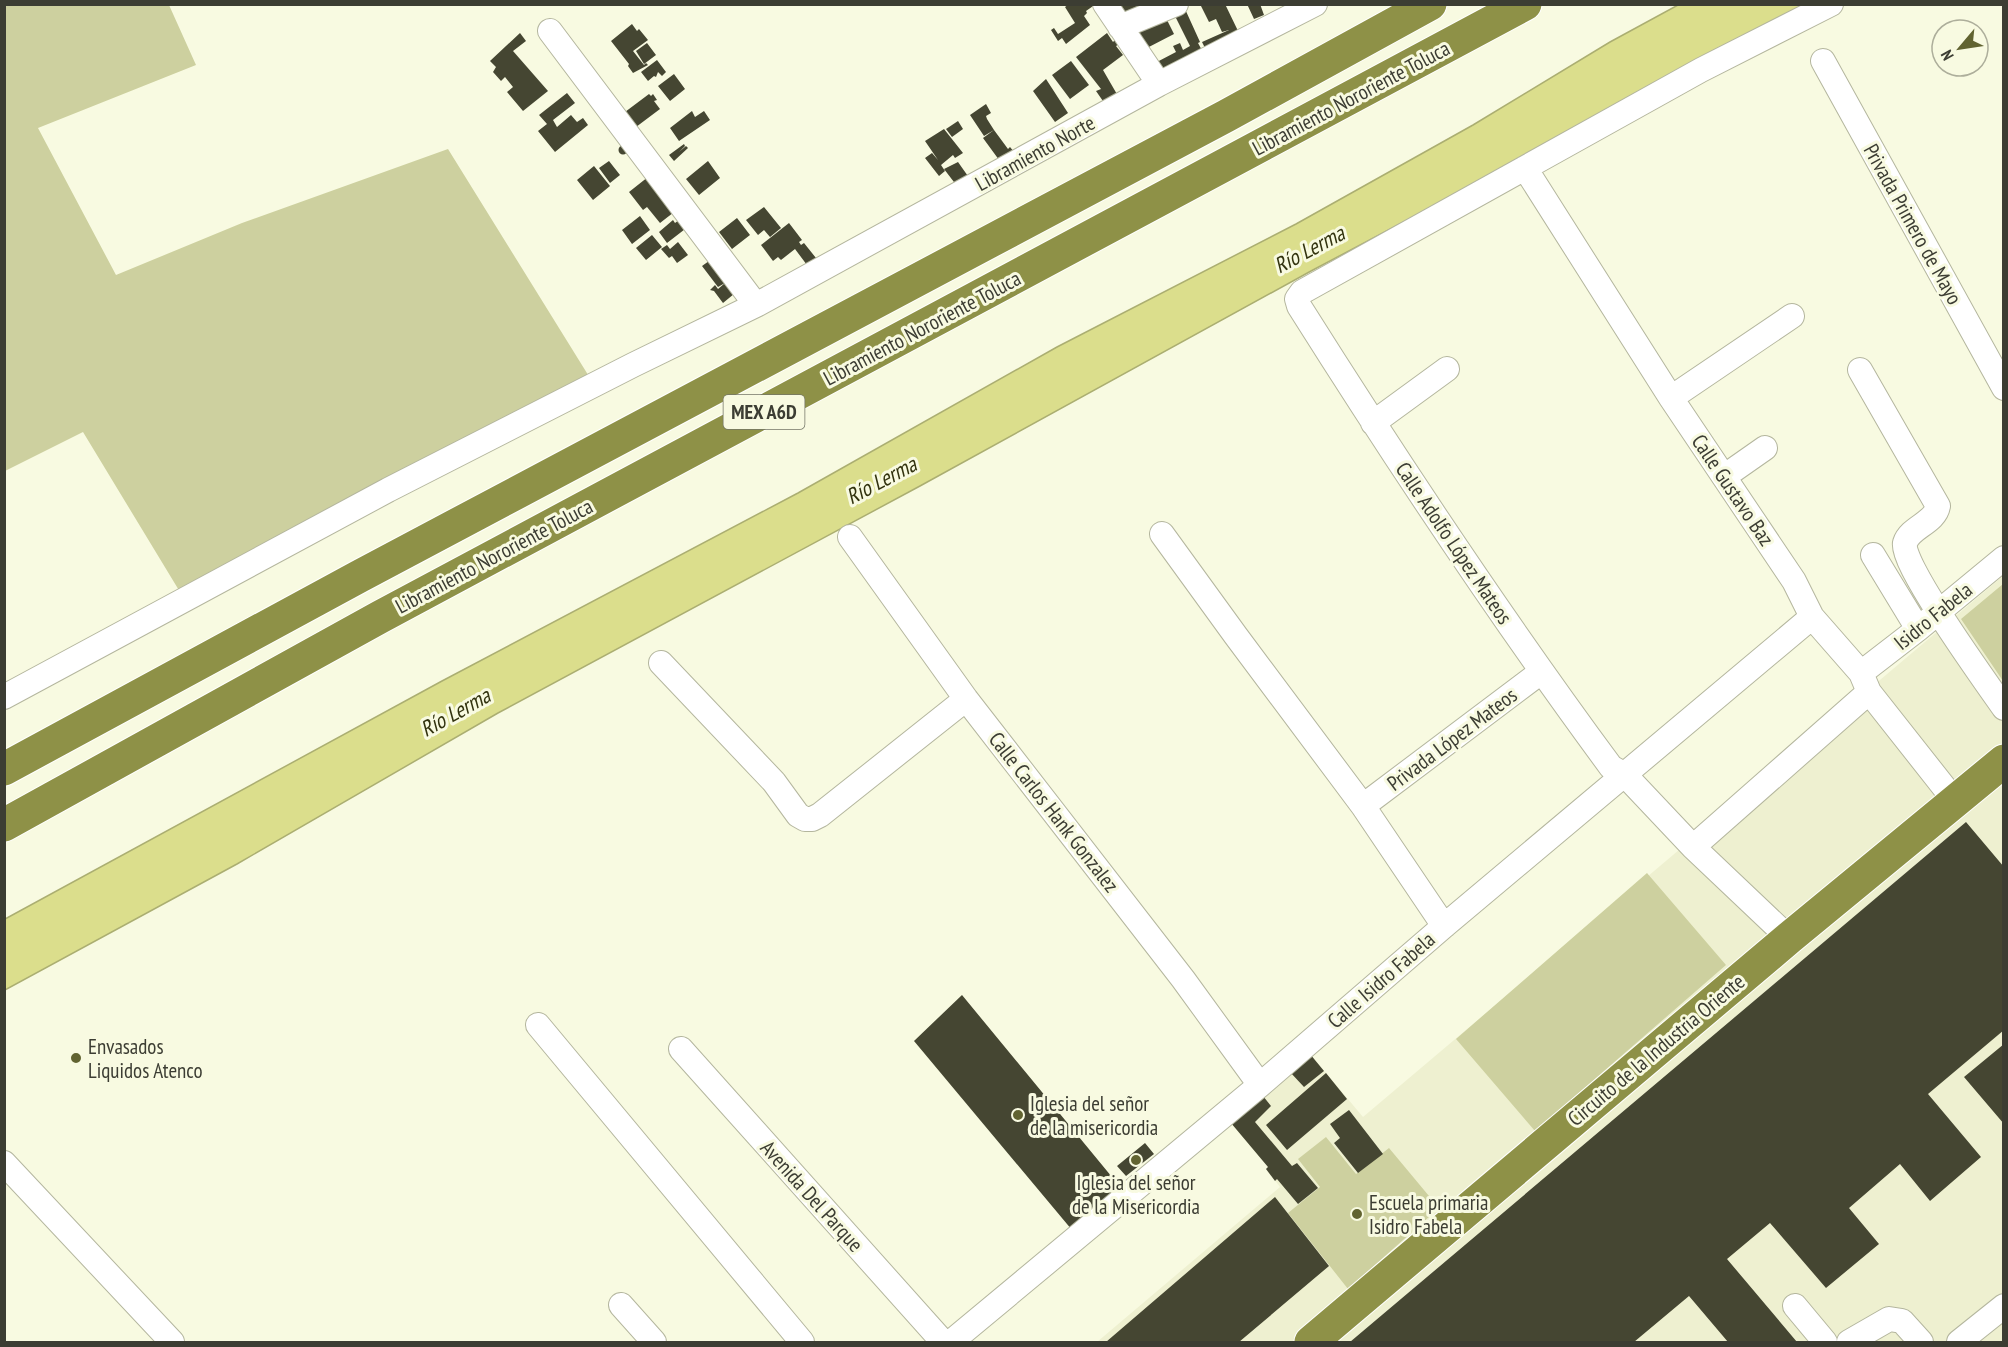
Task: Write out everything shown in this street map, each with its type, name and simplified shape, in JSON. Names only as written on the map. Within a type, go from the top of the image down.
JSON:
[{"type":"highway","name":"Libramiento Nororiente Toluca","points":[[4,769],[360,576],[1216,122],[1430,4]]},
{"type":"highway","name":"Libramiento Nororiente Toluca","points":[[4,825],[380,617],[1525,4]]},
{"type":"highway","name":"Circuito de la Industria Oriente","points":[[1311,1342],[1789,938],[2004,760]]},
{"type":"street","points":[[1105,4],[1159,84]]},
{"type":"street","points":[[1120,27],[1176,4]]},
{"type":"street","name":"Libramiento Norte","points":[[4,698],[388,490],[756,305],[1159,84],[1315,4]]},
{"type":"street","points":[[1525,168],[1701,70],[1831,4]]},
{"type":"street","points":[[550,31],[756,305]]},
{"type":"street","name":"Privada Primero de Mayo","points":[[1822,61],[2004,388]]},
{"type":"street","name":"Calle Adolfo López Mateos","points":[[1525,168],[1302,292],[1297,299],[1299,306],[1373,423],[1541,672],[1611,767],[1625,775],[1693,847],[1789,938]]},
{"type":"street","name":"Calle Gustavo Baz","points":[[1525,168],[1671,398],[1794,581],[1812,617],[1954,801]]},
{"type":"street","points":[[1671,398],[1792,316]]},
{"type":"street","points":[[1373,423],[1447,369]]},
{"type":"street","points":[[1860,370],[1938,506],[1935,514],[1909,536],[1905,548],[1906,556],[1938,612],[2004,708]]},
{"type":"street","points":[[1725,476],[1765,448]]},
{"type":"street","points":[[1162,534],[1363,806],[1444,926]]},
{"type":"street","name":"Calle Carlos Hank Gonzalez","points":[[850,537],[966,699],[1183,979],[1260,1085]]},
{"type":"street","points":[[1873,555],[1918,629]]},
{"type":"street","name":"Isidro Fabela","points":[[1693,847],[1865,683],[1918,629],[2004,558]]},
{"type":"street","name":"Calle Isidro Fabela","points":[[951,1342],[1260,1085],[1444,926],[1812,617]]},
{"type":"street","points":[[662,663],[774,783],[798,815],[805,819],[812,819],[820,815],[966,699]]},
{"type":"street","name":"Privada López Mateos","points":[[1363,806],[1541,672]]},
{"type":"street","points":[[538,1025],[802,1342]]},
{"type":"street","name":"Avenida Del Parque","points":[[681,1049],[943,1342]]},
{"type":"street","points":[[4,1163],[172,1342]]},
{"type":"street","points":[[621,1305],[654,1342]]},
{"type":"street","points":[[1795,1306],[1825,1342]]},
{"type":"street","points":[[1959,1342],[2004,1306]]},
{"type":"street","points":[[1849,1342],[1888,1319],[1902,1321],[1921,1342]]},
{"type":"shaded area","points":[[5,5],[169,5],[196,65],[38,128],[116,275],[242,223],[448,149],[590,378],[180,592],[83,432],[5,471]]},
{"type":"shaded area","points":[[2003,576],[2003,1342],[1097,1342],[1280,1187],[1266,1169],[1268,1167],[1231,1123],[1310,1054],[1363,1117]]},
{"type":"shaded area","points":[[2003,584],[2003,681],[1961,619]]},
{"type":"shaded area","points":[[1647,873],[1726,965],[1535,1131],[1456,1039]]},
{"type":"shaded area","points":[[1326,1137],[1356,1174],[1389,1148],[1439,1208],[1348,1289],[1288,1213],[1320,1187],[1298,1159]]},
{"type":"water","name":"Río Lerma","points":[[1678,5],[1813,5],[1311,271],[920,486],[498,713],[237,864],[5,990],[5,919],[442,681],[798,493],[1057,347],[1296,224],[1473,125],[1610,42]]},
{"type":"building","points":[[1069,4],[1096,4],[1086,11],[1084,16],[1090,25],[1066,44],[1062,38],[1058,41],[1051,30],[1054,28],[1058,34],[1075,23],[1065,7]]},
{"type":"building","points":[[1200,4],[1225,4],[1239,33],[1206,50],[1202,42],[1229,30],[1222,32],[1216,19],[1209,22]]},
{"type":"building","points":[[1247,4],[1260,4],[1264,15],[1254,19]]},
{"type":"building","points":[[1119,5],[1140,5],[1142,9],[1124,16]]},
{"type":"building","points":[[1185,9],[1204,54],[1162,75],[1155,63],[1176,52],[1173,46],[1180,43],[1183,50],[1190,46],[1174,14]]},
{"type":"building","points":[[1165,16],[1174,34],[1145,49],[1136,31]]},
{"type":"building","points":[[632,24],[648,40],[633,51],[644,65],[646,63],[648,65],[633,73],[629,64],[611,41]]},
{"type":"building","points":[[520,33],[526,41],[513,51],[548,91],[523,111],[507,92],[513,87],[505,77],[501,81],[493,72],[496,67],[490,61]]},
{"type":"building","points":[[1107,33],[1113,42],[1117,38],[1121,43],[1116,46],[1123,55],[1103,70],[1118,96],[1105,104],[1096,91],[1101,89],[1076,57]]},
{"type":"building","points":[[647,43],[656,55],[644,64],[636,51]]},
{"type":"building","points":[[657,60],[666,72],[662,76],[658,72],[656,77],[648,81],[641,72]]},
{"type":"building","points":[[1071,61],[1089,85],[1070,99],[1052,75]]},
{"type":"building","points":[[674,74],[685,89],[670,101],[658,86]]},
{"type":"building","points":[[1046,79],[1068,113],[1055,122],[1033,91]]},
{"type":"building","points":[[567,93],[575,103],[553,120],[557,127],[571,115],[577,122],[583,118],[588,125],[555,152],[538,131],[547,124],[539,115]]},
{"type":"building","points":[[649,94],[651,96],[653,94],[657,100],[654,101],[660,109],[636,127],[625,112]]},
{"type":"building","points":[[986,104],[991,113],[986,116],[994,130],[984,136],[970,115]]},
{"type":"building","points":[[692,111],[695,117],[704,111],[710,120],[679,141],[670,128]]},
{"type":"building","points":[[958,121],[963,129],[952,137],[946,129]]},
{"type":"building","points":[[944,129],[963,153],[955,158],[953,155],[941,165],[945,171],[939,176],[925,158],[932,153],[938,160],[925,141]]},
{"type":"building","points":[[994,130],[1008,149],[1010,147],[1015,153],[1002,164],[983,138]]},
{"type":"building","points":[[684,144],[685,146],[679,152],[686,146],[688,148],[674,161],[669,155]]},
{"type":"building","points":[[623,145],[628,150],[623,155],[618,150]]},
{"type":"building","points":[[609,161],[620,175],[610,183],[599,168]]},
{"type":"building","points":[[708,161],[720,178],[699,195],[686,179]]},
{"type":"building","points":[[958,162],[970,179],[957,186],[944,169]]},
{"type":"building","points":[[594,166],[610,186],[593,200],[577,180]]},
{"type":"building","points":[[653,173],[678,209],[660,223],[647,207],[643,210],[629,192]]},
{"type":"building","points":[[764,207],[781,228],[770,237],[764,230],[758,235],[746,220]]},
{"type":"building","points":[[640,216],[650,230],[632,244],[622,230]]},
{"type":"building","points":[[683,217],[689,226],[667,243],[659,232],[673,220],[675,223]]},
{"type":"building","points":[[737,218],[750,235],[732,249],[719,232]]},
{"type":"building","points":[[789,223],[802,240],[799,242],[801,245],[804,243],[816,258],[807,265],[795,249],[781,260],[778,257],[773,261],[761,245]]},
{"type":"building","points":[[652,235],[662,247],[646,260],[636,248]]},
{"type":"building","points":[[678,242],[688,255],[677,263],[672,256],[669,258],[661,249],[667,245],[670,249]]},
{"type":"building","points":[[716,256],[740,289],[723,303],[714,291],[710,290],[715,285],[718,289],[725,283],[718,287],[702,266]]},
{"type":"building","points":[[1966,822],[2004,867],[2004,1030],[1928,1094],[1981,1157],[1930,1201],[1900,1164],[1849,1208],[1879,1244],[1826,1288],[1770,1223],[1727,1259],[1797,1342],[1728,1342],[1689,1296],[1634,1342],[1350,1342]]},
{"type":"building","name":"Iglesia del señor de la misericordia","points":[[962,995],[1121,1188],[1072,1230],[914,1041]]},
{"type":"building","points":[[2004,1044],[2004,1124],[1964,1077]]},
{"type":"building","points":[[1310,1054],[1324,1071],[1304,1087],[1290,1072]]},
{"type":"building","points":[[1326,1073],[1347,1099],[1287,1150],[1266,1125]]},
{"type":"building","points":[[1263,1096],[1271,1106],[1255,1122],[1292,1166],[1297,1163],[1318,1188],[1298,1204],[1277,1179],[1275,1181],[1266,1169],[1268,1167],[1231,1123]]},
{"type":"building","points":[[1349,1110],[1383,1154],[1358,1173],[1334,1143],[1340,1138],[1330,1124]]},
{"type":"building","name":"Iglesia del señor de la Misericordia","points":[[1145,1143],[1154,1154],[1126,1176],[1117,1166]]},
{"type":"building","points":[[1275,1197],[1329,1266],[1239,1342],[1106,1342]]},
{"type":"place","name":"Envasados Liquidos Atenco","points":[[76,1058]]},
{"type":"place","name":"Iglesia del señor de la misericordia","points":[[1018,1115]]},
{"type":"place","name":"Iglesia del señor de la Misericordia","points":[[1136,1160]]},
{"type":"place","name":"Escuela primaria Isidro Fabela","points":[[1357,1214]]}]
